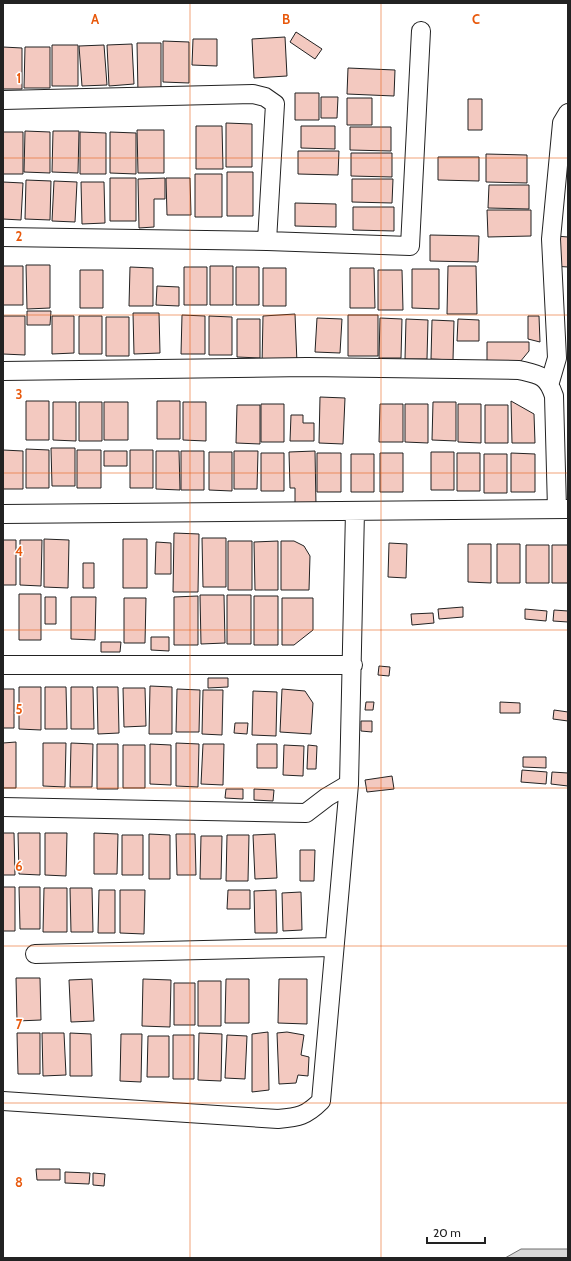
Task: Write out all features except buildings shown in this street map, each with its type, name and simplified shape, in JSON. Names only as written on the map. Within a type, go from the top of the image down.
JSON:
[{"type":"street","points":[[3,237],[267,241],[410,246],[421,31]]},
{"type":"street","points":[[3,100],[253,94],[265,97],[274,104],[267,241]]},
{"type":"street","points":[[3,514],[562,509],[554,396],[550,382],[557,358],[551,239],[562,123],[568,112]]},
{"type":"street","points":[[3,371],[307,367],[520,370],[538,375],[550,382]]},
{"type":"street","points":[[3,1100],[278,1119],[294,1117],[310,1112],[321,1101],[333,947],[349,784],[353,665],[355,511]]},
{"type":"street","points":[[3,665],[353,665]]},
{"type":"street","points":[[3,807],[306,813],[327,797],[349,784]]},
{"type":"street","points":[[35,954],[333,947]]},
{"type":"shaded area","points":[[521,1249],[568,1249],[568,1258],[505,1258]]}]
